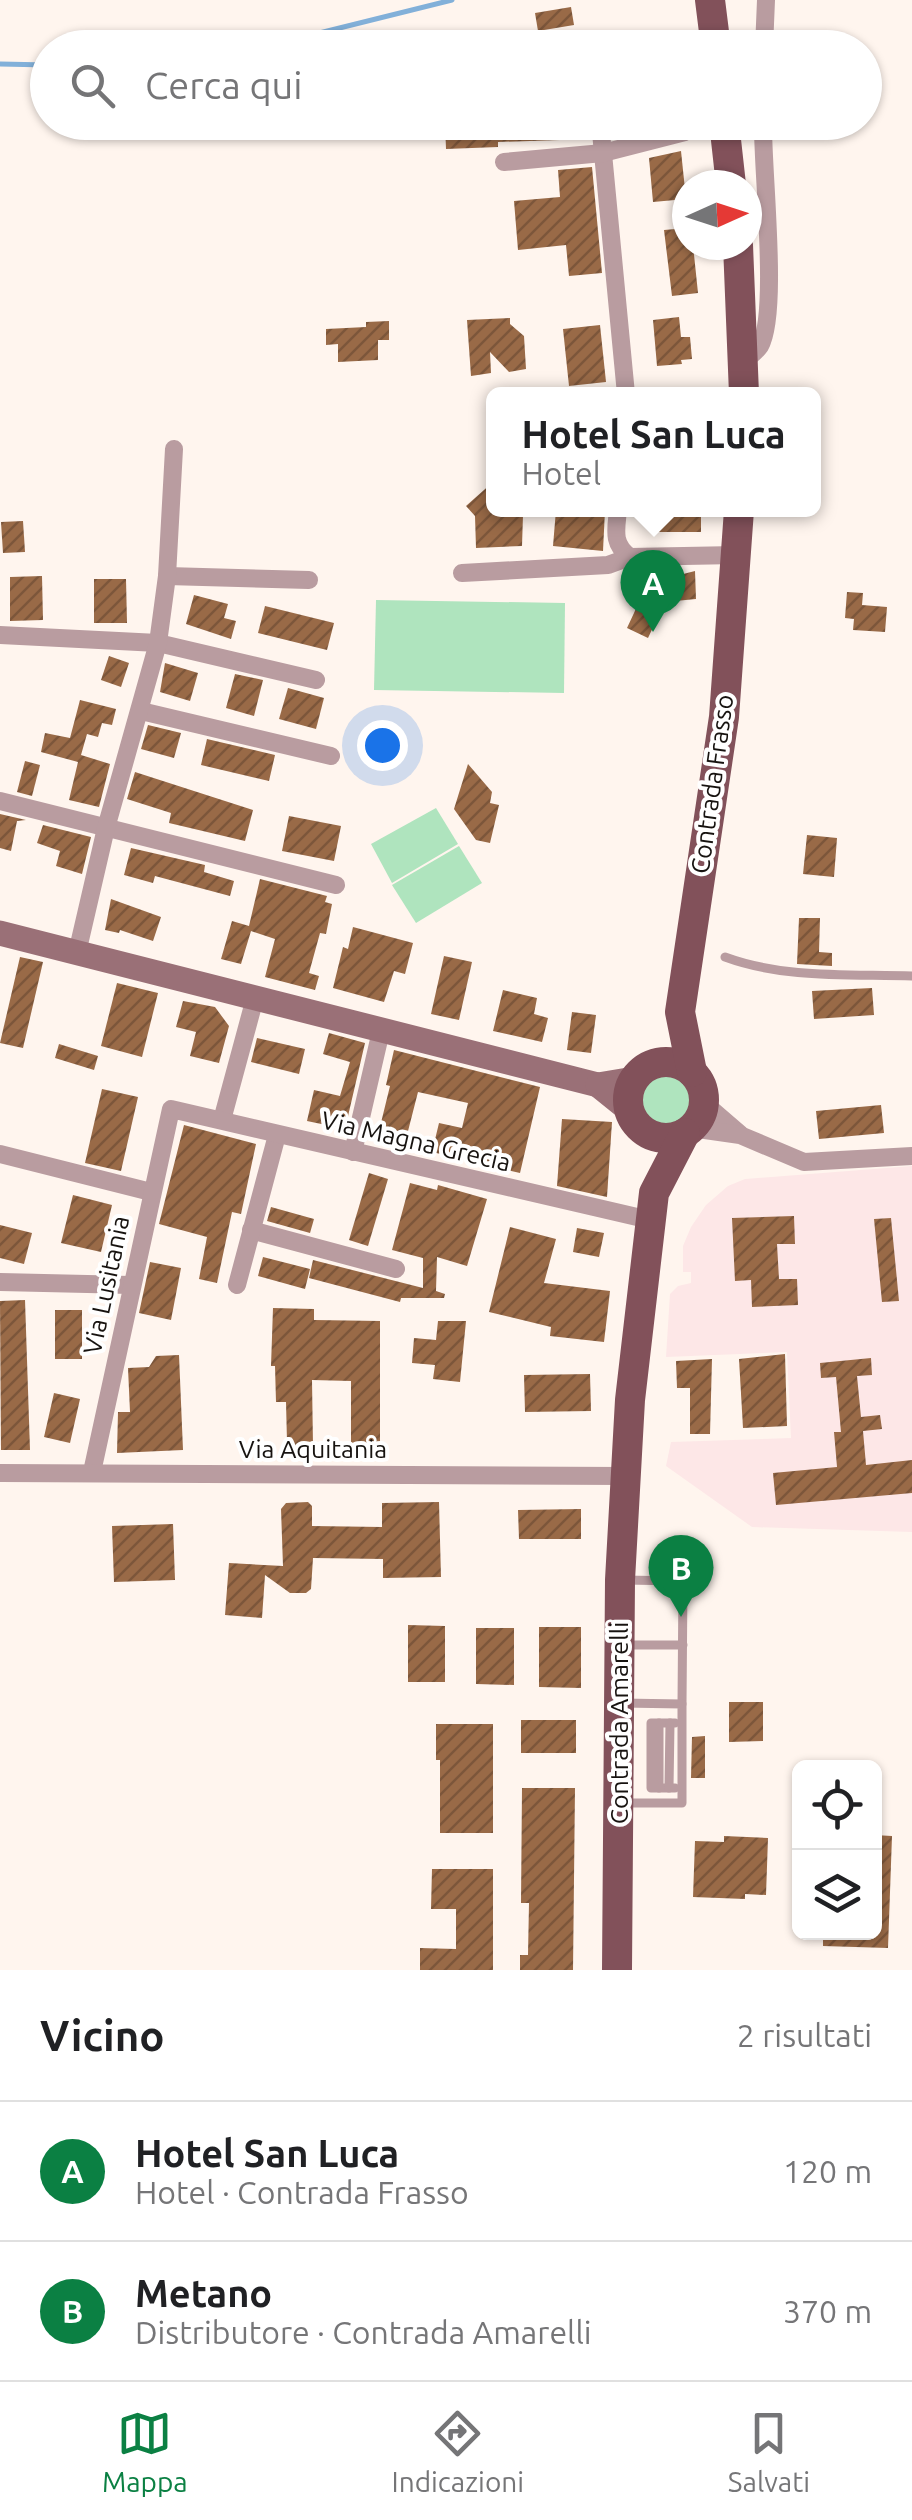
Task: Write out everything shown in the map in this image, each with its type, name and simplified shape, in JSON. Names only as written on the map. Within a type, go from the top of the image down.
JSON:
[{"type":"main road","points":[[710,0],[714,30]]},
{"type":"main road","points":[[726,140],[729,170]]},
{"type":"main road","points":[[740,260],[752,353],[745,387]]},
{"type":"main road","name":"Contrada Frasso","points":[[692,1072],[680,1012],[724,717],[740,517]]},
{"type":"main road","name":"Contrada Frasso","points":[[642,1072],[680,1012]]},
{"type":"main road","points":[[625,1476],[652,1206],[628,1100],[642,1072],[672,1062],[692,1072],[699,1081],[693,1121],[652,1206]]},
{"type":"main road","points":[[635,1120],[661,1138],[693,1121]]},
{"type":"main road","name":"Contrada Amarelli","points":[[617,1970],[620,1580],[625,1476]]},
{"type":"street","points":[[765,30],[766,0]]},
{"type":"street","points":[[602,140],[625,387]]},
{"type":"street","points":[[504,162],[603,154],[655,140]]},
{"type":"street","points":[[752,353],[766,310],[764,140]]},
{"type":"street","points":[[77,953],[106,828],[158,643],[167,576],[174,449]]},
{"type":"street","points":[[617,517],[615,537],[620,550],[630,557]]},
{"type":"street","points":[[462,572],[608,565],[630,557],[737,555]]},
{"type":"street","points":[[167,576],[309,580]]},
{"type":"street","points":[[0,635],[158,643],[316,680]]},
{"type":"street","points":[[141,711],[331,756]]},
{"type":"street","points":[[0,801],[336,885]]},
{"type":"street","points":[[0,933],[598,1085],[635,1120]]},
{"type":"street","points":[[222,1120],[256,998]]},
{"type":"street","points":[[353,1152],[381,1031]]},
{"type":"street","points":[[598,1085],[642,1072]]},
{"type":"street","name":"Via Magna Grecia","points":[[171,1109],[353,1152],[652,1206]]},
{"type":"street","name":"Via Lusitania","points":[[92,1472],[171,1109]]},
{"type":"street","points":[[693,1121],[740,1135],[804,1162],[912,1156]]},
{"type":"street","points":[[693,1121],[740,1135]]},
{"type":"street","points":[[236,1284],[276,1135]]},
{"type":"street","points":[[0,1154],[151,1192]]},
{"type":"street","points":[[252,1230],[396,1269]]},
{"type":"street","points":[[0,1282],[131,1284]]},
{"type":"street","name":"Via Aquitania","points":[[0,1473],[625,1476]]},
{"type":"lane","points":[[725,957],[757,968],[787,972],[912,976]]},
{"type":"lane","points":[[619,1803],[682,1803],[683,1646],[683,1581],[620,1580]]},
{"type":"lane","points":[[620,1645],[683,1646]]},
{"type":"lane","points":[[620,1703],[682,1704]]},
{"type":"lane","points":[[682,1724],[651,1723],[651,1788],[682,1788]]},
{"type":"lane","points":[[664,1788],[665,1723]]},
{"type":"shaded area","points":[[912,1166],[912,1532],[752,1527],[666,1466],[671,1442],[791,1438],[787,1352],[666,1357],[670,1294],[678,1286],[691,1283],[691,1272],[683,1272],[683,1246],[691,1227],[706,1205],[728,1186],[745,1179]]},
{"type":"green space","points":[[376,600],[565,603],[564,693],[374,690]]},
{"type":"green space","points":[[436,808],[458,844],[392,883],[371,844]]},
{"type":"green space","points":[[459,846],[482,883],[416,923],[392,885]]},
{"type":"green space","points":[[667,1074],[685,1082],[693,1100],[685,1118],[667,1126],[649,1118],[641,1100],[649,1082]]},
{"type":"building","points":[[571,7],[574,25],[538,30],[535,13]]},
{"type":"building","points":[[446,140],[559,140],[498,142],[498,147],[446,149]]},
{"type":"building","points":[[681,151],[683,170],[672,170],[672,200],[653,202],[649,158]]},
{"type":"building","points":[[592,167],[602,273],[569,276],[566,245],[518,250],[514,201],[560,197],[558,170]]},
{"type":"building","points":[[672,229],[672,260],[695,260],[698,293],[672,296],[664,230]]},
{"type":"building","points":[[679,317],[681,337],[690,337],[692,359],[657,366],[653,320]]},
{"type":"building","points":[[510,318],[510,324],[524,336],[526,369],[509,372],[490,352],[491,373],[471,376],[467,320]]},
{"type":"building","points":[[389,321],[389,340],[378,340],[378,360],[338,362],[338,344],[326,345],[326,329],[366,327],[366,322]]},
{"type":"building","points":[[600,325],[606,382],[569,386],[563,329]]},
{"type":"building","points":[[486,488],[486,517],[523,517],[522,546],[476,548],[475,516],[466,506]]},
{"type":"building","points":[[555,517],[605,517],[603,551],[553,546]]},
{"type":"building","points":[[658,517],[701,517],[701,532],[659,532]]},
{"type":"building","points":[[23,521],[25,552],[3,553],[1,522]]},
{"type":"building","points":[[695,571],[696,599],[665,602],[648,638],[627,628],[648,583]]},
{"type":"building","points":[[42,576],[43,620],[10,621],[10,577]]},
{"type":"building","points":[[94,579],[126,579],[127,623],[94,623]]},
{"type":"building","points":[[847,592],[863,593],[862,605],[887,607],[885,632],[853,630],[854,619],[845,618]]},
{"type":"building","points":[[194,595],[228,604],[224,618],[236,621],[231,639],[186,624]]},
{"type":"building","points":[[265,606],[334,623],[327,650],[258,633]]},
{"type":"building","points":[[109,656],[129,663],[121,687],[101,680]]},
{"type":"building","points":[[165,663],[198,673],[190,701],[160,692]]},
{"type":"building","points":[[235,674],[263,680],[254,716],[226,708]]},
{"type":"building","points":[[288,688],[324,698],[316,729],[279,719]]},
{"type":"building","points":[[80,700],[116,709],[112,725],[102,723],[98,737],[87,734],[81,755],[110,764],[99,807],[69,800],[78,762],[41,752],[45,733],[70,738]]},
{"type":"building","points":[[148,725],[181,733],[174,758],[141,749]]},
{"type":"building","points":[[207,739],[275,755],[269,781],[201,765]]},
{"type":"building","points":[[25,761],[40,765],[32,796],[17,792]]},
{"type":"building","points":[[468,764],[492,792],[490,803],[499,805],[490,843],[476,840],[454,809]]},
{"type":"building","points":[[135,772],[253,810],[245,841],[169,823],[171,813],[127,799]]},
{"type":"building","points":[[0,814],[26,820],[17,821],[11,851],[0,848]]},
{"type":"building","points":[[289,816],[341,826],[334,861],[282,851]]},
{"type":"building","points":[[43,825],[91,837],[82,874],[56,866],[60,851],[37,843]]},
{"type":"building","points":[[807,835],[837,838],[834,877],[803,874]]},
{"type":"building","points":[[131,848],[205,865],[204,872],[234,881],[230,896],[155,876],[153,883],[124,875]]},
{"type":"building","points":[[260,879],[327,896],[325,902],[332,904],[326,934],[320,933],[309,973],[319,976],[315,990],[265,977],[275,939],[251,931],[241,964],[221,959],[232,921],[249,926]]},
{"type":"building","points":[[111,899],[161,917],[153,941],[120,930],[105,930]]},
{"type":"building","points":[[799,918],[820,918],[819,952],[832,953],[832,966],[797,964]]},
{"type":"building","points":[[353,927],[413,943],[405,974],[394,971],[384,1002],[333,988],[343,947],[348,949]]},
{"type":"building","points":[[444,956],[472,962],[459,1020],[431,1014]]},
{"type":"building","points":[[20,957],[43,962],[23,1048],[0,1043]]},
{"type":"building","points":[[117,983],[158,993],[142,1057],[101,1046]]},
{"type":"building","points":[[872,988],[874,1015],[814,1019],[812,991]]},
{"type":"building","points":[[503,990],[537,998],[534,1014],[548,1018],[542,1042],[493,1031]]},
{"type":"building","points":[[183,1001],[215,1007],[229,1026],[219,1063],[190,1056],[196,1032],[176,1027]]},
{"type":"building","points":[[572,1012],[596,1015],[591,1053],[567,1050]]},
{"type":"building","points":[[329,1033],[365,1043],[345,1129],[307,1121],[314,1090],[340,1096],[350,1062],[323,1054]]},
{"type":"building","points":[[257,1038],[305,1049],[299,1074],[251,1062]]},
{"type":"building","points":[[59,1044],[98,1056],[94,1070],[55,1058]]},
{"type":"building","points":[[394,1050],[540,1087],[520,1173],[432,1152],[439,1123],[462,1128],[468,1103],[418,1092],[407,1135],[403,1134],[401,1141],[378,1135]]},
{"type":"building","points":[[102,1089],[138,1097],[121,1171],[85,1163]]},
{"type":"building","points":[[881,1105],[884,1133],[819,1139],[816,1111]]},
{"type":"building","points":[[562,1119],[612,1122],[607,1197],[557,1186]]},
{"type":"building","points":[[184,1125],[256,1144],[241,1214],[232,1212],[217,1283],[199,1279],[207,1237],[159,1224]]},
{"type":"building","points":[[369,1173],[388,1179],[368,1246],[349,1240]]},
{"type":"building","points":[[410,1183],[437,1190],[438,1185],[487,1199],[467,1266],[437,1257],[436,1291],[445,1294],[444,1298],[401,1298],[400,1302],[309,1278],[313,1260],[423,1288],[423,1258],[392,1250]]},
{"type":"building","points":[[73,1195],[112,1205],[101,1252],[61,1243]]},
{"type":"building","points":[[271,1207],[314,1219],[310,1233],[267,1221]]},
{"type":"building","points":[[794,1216],[795,1244],[777,1244],[779,1279],[797,1279],[798,1305],[752,1307],[751,1280],[735,1281],[732,1218]]},
{"type":"building","points":[[891,1218],[899,1301],[882,1302],[874,1219]]},
{"type":"building","points":[[0,1225],[32,1233],[24,1264],[0,1258]]},
{"type":"building","points":[[510,1227],[556,1239],[544,1283],[610,1291],[604,1342],[550,1336],[551,1327],[489,1312]]},
{"type":"building","points":[[577,1228],[604,1233],[599,1257],[573,1252]]},
{"type":"building","points":[[263,1257],[310,1269],[305,1289],[258,1276]]},
{"type":"building","points":[[150,1262],[181,1268],[171,1320],[139,1313]]},
{"type":"building","points":[[25,1300],[30,1450],[1,1450],[0,1301]]},
{"type":"building","points":[[273,1308],[314,1309],[314,1320],[380,1321],[380,1446],[351,1446],[351,1381],[312,1380],[313,1446],[292,1446],[292,1442],[287,1442],[286,1402],[276,1402],[275,1366],[271,1366]]},
{"type":"building","points":[[55,1310],[82,1310],[82,1359],[55,1359]]},
{"type":"building","points":[[438,1321],[466,1321],[460,1382],[433,1379],[435,1365],[412,1363],[414,1338],[436,1340]]},
{"type":"building","points":[[785,1354],[787,1426],[743,1428],[739,1359]]},
{"type":"building","points":[[179,1355],[183,1450],[117,1453],[118,1412],[130,1412],[128,1368],[149,1367],[156,1356]]},
{"type":"building","points":[[871,1358],[872,1375],[857,1376],[861,1417],[880,1415],[882,1429],[863,1431],[866,1465],[912,1460],[912,1493],[776,1505],[773,1473],[837,1467],[834,1432],[841,1432],[836,1377],[821,1378],[820,1363]]},
{"type":"building","points":[[712,1359],[710,1434],[690,1434],[690,1388],[677,1388],[676,1361]]},
{"type":"building","points":[[590,1374],[591,1411],[525,1412],[524,1375]]},
{"type":"building","points":[[54,1393],[80,1399],[70,1443],[44,1437]]},
{"type":"building","points":[[308,1502],[312,1506],[312,1526],[382,1527],[382,1503],[439,1502],[441,1577],[383,1578],[383,1559],[313,1558],[311,1589],[306,1593],[290,1593],[265,1575],[262,1618],[225,1615],[229,1563],[283,1566],[281,1509],[286,1503]]},
{"type":"building","points":[[581,1509],[581,1539],[519,1539],[518,1510]]},
{"type":"building","points":[[173,1524],[175,1580],[114,1582],[112,1526]]},
{"type":"building","points":[[408,1625],[445,1626],[445,1682],[408,1682]]},
{"type":"building","points":[[539,1627],[581,1627],[581,1688],[539,1687]]},
{"type":"building","points":[[476,1628],[514,1628],[514,1685],[476,1684]]},
{"type":"building","points":[[729,1702],[763,1702],[763,1741],[729,1742]]},
{"type":"building","points":[[521,1720],[576,1720],[576,1753],[521,1753]]},
{"type":"building","points":[[436,1724],[493,1724],[493,1833],[440,1833]]},
{"type":"building","points":[[705,1736],[705,1778],[691,1778],[692,1737]]},
{"type":"building","points":[[522,1788],[575,1788],[573,1970],[520,1970],[520,1955],[528,1955],[529,1903],[521,1903]]},
{"type":"building","points":[[882,1835],[892,1836],[888,1948],[823,1946],[823,1940],[882,1940]]},
{"type":"building","points":[[724,1836],[768,1838],[766,1895],[745,1894],[745,1899],[693,1897],[695,1841],[724,1842]]},
{"type":"building","points":[[432,1869],[493,1869],[493,1970],[420,1970],[420,1948],[456,1949],[456,1909],[431,1909]]},
{"type":"waterway","points":[[331,30],[452,0]]},
{"type":"waterway","points":[[0,64],[30,65]]},
{"type":"place","name":"Hotel San Luca","points":[[653,632]]},
{"type":"place","name":"Metano","points":[[681,1617]]}]
